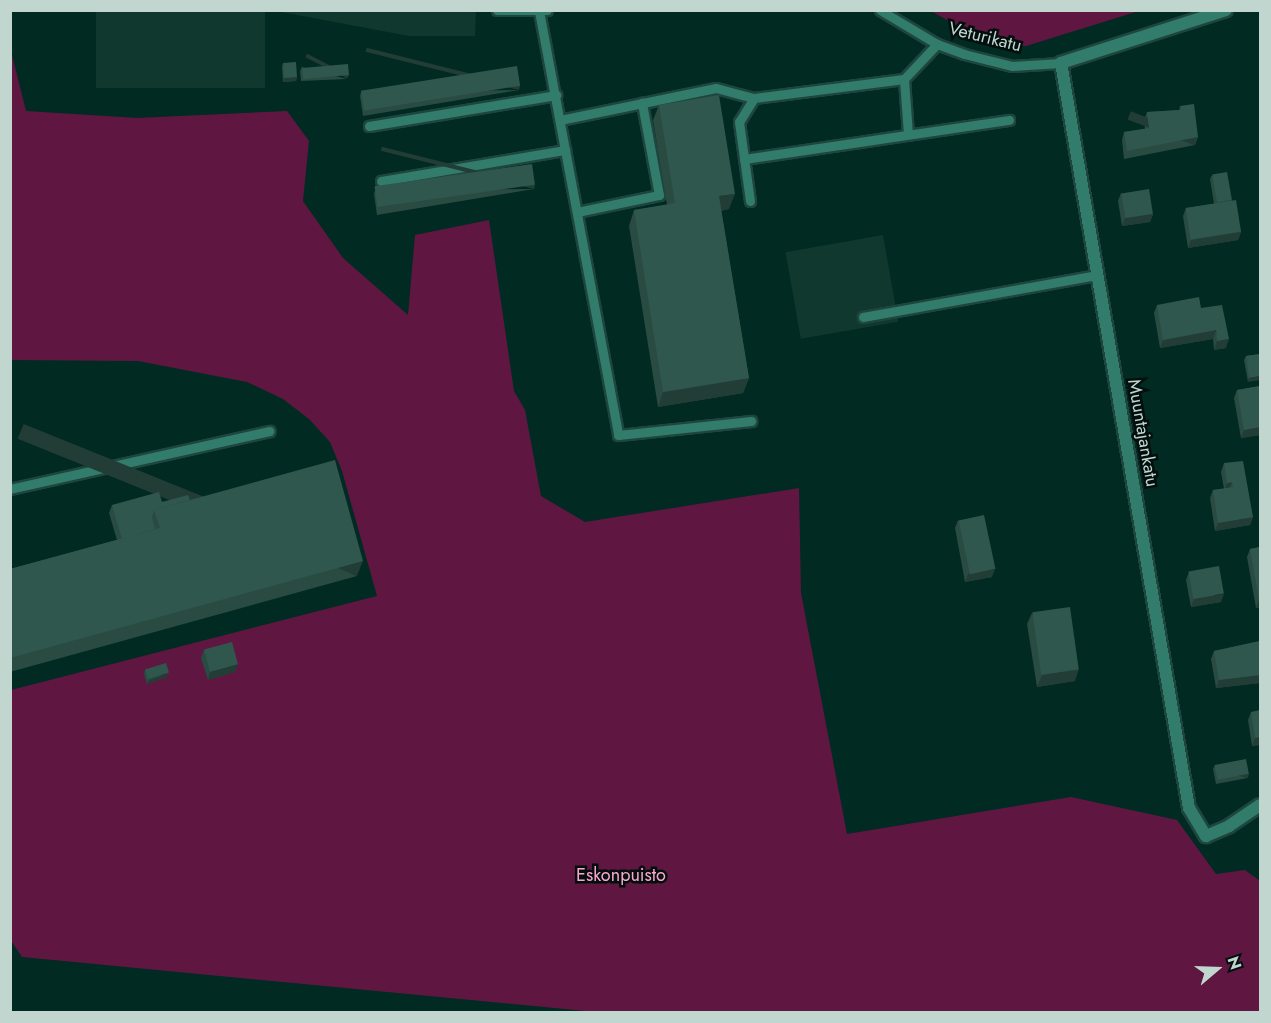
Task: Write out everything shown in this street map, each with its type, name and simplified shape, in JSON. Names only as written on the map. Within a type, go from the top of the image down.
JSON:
[{"type":"street","name":"Veturikatu","points":[[1061,63],[1226,10]]},
{"type":"street","name":"Muuntajankatu","points":[[1061,63],[1189,808],[1206,836],[1260,805]]},
{"type":"lane","points":[[497,10],[543,11],[560,120],[618,435],[751,421]]},
{"type":"lane","name":"Veturikatu","points":[[880,10],[937,44],[1012,66],[1061,63]]},
{"type":"lane","points":[[560,120],[717,88],[754,98],[904,78],[937,44]]},
{"type":"lane","points":[[904,78],[908,134]]},
{"type":"lane","points":[[369,126],[556,95]]},
{"type":"lane","points":[[750,201],[739,122],[754,98]]},
{"type":"lane","points":[[577,212],[659,195],[642,103]]},
{"type":"lane","points":[[744,159],[1010,120]]},
{"type":"lane","points":[[381,181],[566,150]]},
{"type":"lane","points":[[863,317],[1097,275]]},
{"type":"lane","points":[[10,489],[270,431]]},
{"type":"shaded area","points":[[96,11],[265,11],[265,88],[96,88]]},
{"type":"shaded area","points":[[276,11],[476,11],[475,36],[409,36]]},
{"type":"shaded area","points":[[883,235],[898,322],[801,339],[786,252]]},
{"type":"green space","points":[[931,11],[1139,11],[1026,46],[993,46]]},
{"type":"green space","name":"Eskonpuisto","points":[[10,47],[26,111],[137,118],[287,111],[309,141],[303,201],[343,258],[408,315],[415,235],[489,220],[514,391],[525,410],[541,496],[585,522],[799,488],[801,593],[847,834],[1071,797],[1177,820],[1216,874],[1245,870],[1260,881],[1260,1012],[596,1012],[22,957],[10,939],[11,690],[377,596],[342,471],[330,442],[309,419],[283,399],[247,382],[138,361],[11,360]]},
{"type":"building","points":[[296,62],[297,77],[284,78],[283,63]]},
{"type":"building","points":[[348,64],[349,75],[303,79],[302,68]]},
{"type":"building","points":[[517,66],[520,86],[364,110],[361,91]]},
{"type":"building","points":[[719,95],[735,194],[719,196],[749,378],[663,392],[634,210],[675,203],[659,105]]},
{"type":"building","points":[[1194,104],[1198,137],[1127,151],[1124,132],[1149,128],[1147,112],[1181,110],[1180,106]]},
{"type":"building","points":[[532,164],[535,185],[377,207],[375,186]]},
{"type":"building","points":[[1227,172],[1232,200],[1217,202],[1212,175]]},
{"type":"building","points":[[1149,189],[1153,214],[1125,218],[1121,193]]},
{"type":"building","points":[[1236,200],[1241,232],[1191,240],[1186,208]]},
{"type":"building","points":[[1199,297],[1201,308],[1222,305],[1229,339],[1217,341],[1216,330],[1163,340],[1157,305]]},
{"type":"building","points":[[1260,354],[1260,376],[1249,378],[1246,356]]},
{"type":"building","points":[[1260,386],[1260,427],[1244,430],[1237,390]]},
{"type":"building","points":[[335,460],[363,561],[10,658],[10,569],[160,528],[154,510]]},
{"type":"building","points":[[1243,461],[1253,517],[1218,523],[1213,490],[1233,487],[1232,482],[1227,483],[1224,463]]},
{"type":"building","points":[[159,492],[162,502],[188,495],[190,500],[154,510],[152,517],[155,529],[122,539],[112,505]]},
{"type":"building","points":[[984,515],[995,569],[970,574],[959,520]]},
{"type":"building","points":[[1260,547],[1260,600],[1259,600],[1250,549]]},
{"type":"building","points":[[1219,566],[1224,594],[1193,599],[1188,571]]},
{"type":"building","points":[[1070,607],[1079,669],[1041,675],[1032,612]]},
{"type":"building","points":[[1260,641],[1260,675],[1219,680],[1214,651]]},
{"type":"building","points":[[232,642],[238,664],[210,672],[204,650]]},
{"type":"building","points":[[166,663],[169,673],[148,679],[145,669]]},
{"type":"building","points":[[1260,710],[1260,737],[1255,738],[1251,712]]},
{"type":"building","points":[[1246,759],[1249,774],[1217,780],[1215,765]]}]
